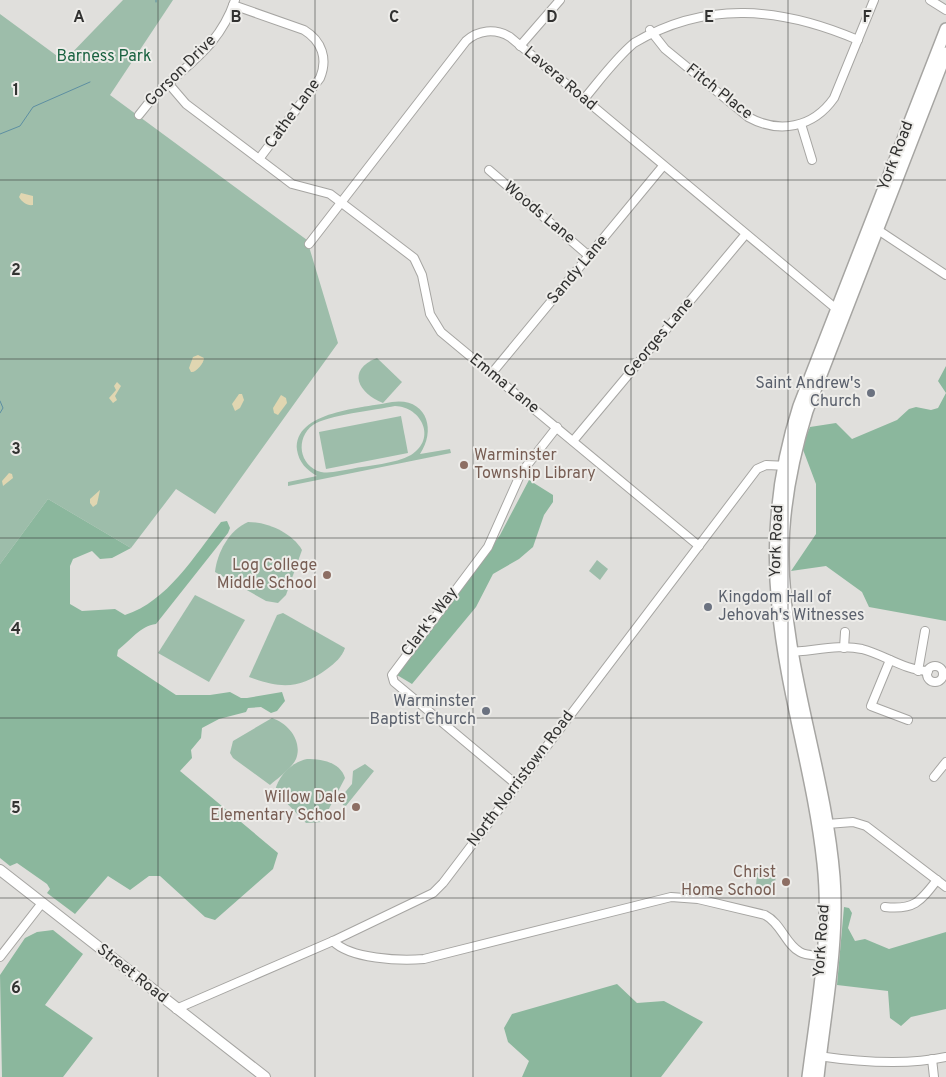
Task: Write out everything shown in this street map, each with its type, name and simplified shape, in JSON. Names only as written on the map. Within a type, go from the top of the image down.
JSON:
[{"type":"highway","name":"York Road","points":[[808,1077],[816,1056],[832,958],[835,906],[827,824],[778,607],[775,553],[777,510],[788,466],[799,406],[840,312],[946,29]]},
{"type":"highway","name":"York Road","points":[[873,227],[946,53]]},
{"type":"highway","name":"York Road","points":[[789,652],[822,846],[826,909],[816,1056],[818,1077]]},
{"type":"main road","name":"Street Road","points":[[0,870],[265,1077]]},
{"type":"street","points":[[520,46],[560,0]]},
{"type":"street","name":"Fitch Place","points":[[650,30],[665,49],[748,117],[773,126],[800,124],[818,115],[834,98],[874,0]]},
{"type":"street","points":[[930,0],[946,10]]},
{"type":"street","name":"Gorson Drive","points":[[139,115],[168,83],[212,44],[224,26],[234,3]]},
{"type":"street","name":"Cathe Lane","points":[[234,3],[304,30],[314,37],[323,54],[324,68],[320,78],[259,159]]},
{"type":"street","points":[[739,4],[781,11],[858,40]]},
{"type":"street","points":[[584,100],[627,49],[650,30],[687,12],[721,5]]},
{"type":"street","name":"Lavera Road","points":[[310,244],[466,41],[475,35],[494,32],[505,34],[520,46],[745,235],[840,312]]},
{"type":"street","name":"Emma Lane","points":[[168,83],[186,104],[292,184],[330,194],[414,258],[422,275],[427,306],[441,332],[699,546]]},
{"type":"street","points":[[800,124],[812,160]]},
{"type":"street","name":"Sandy Lane","points":[[492,373],[664,166]]},
{"type":"street","name":"Woods Lane","points":[[489,170],[589,256]]},
{"type":"street","points":[[873,227],[946,275]]},
{"type":"street","name":"Georges Lane","points":[[573,440],[745,235]]},
{"type":"street","name":"Clark's Way","points":[[517,785],[394,682],[392,675],[488,547],[521,473],[557,428]]},
{"type":"street","name":"North Norristown Road","points":[[176,1008],[333,941],[433,893],[757,469],[766,464],[788,466]]},
{"type":"street","points":[[918,671],[925,631]]},
{"type":"street","points":[[844,632],[844,648]]},
{"type":"street","points":[[789,652],[844,648],[860,649],[918,671],[928,671]]},
{"type":"street","points":[[890,660],[872,706],[908,720]]},
{"type":"street","points":[[934,777],[946,762]]},
{"type":"street","points":[[827,824],[853,822],[866,826],[946,887]]},
{"type":"street","points":[[885,907],[899,908],[914,904],[937,880]]},
{"type":"street","points":[[333,941],[347,951],[396,959],[424,959],[671,897],[698,900],[766,915],[774,920],[797,950],[804,954],[823,956]]},
{"type":"street","points":[[0,957],[42,903]]},
{"type":"street","points":[[816,1056],[877,1061],[946,1057]]},
{"type":"street","points":[[932,1059],[934,1077]]},
{"type":"green space","name":"Barness Park","points":[[123,0],[173,0],[110,95],[307,240],[338,343],[215,514],[176,489],[131,548],[48,499],[0,564],[0,14],[64,61]]},
{"type":"green space","points":[[377,358],[402,382],[383,403],[367,393],[359,381],[361,369],[367,363]]},
{"type":"green space","points":[[946,366],[946,393],[938,381]]},
{"type":"green space","points":[[946,393],[946,621],[869,607],[862,592],[826,566],[791,571],[816,534],[816,484],[802,447],[810,427],[836,423],[852,439],[897,420],[909,409],[916,407],[931,410],[938,408]]},
{"type":"green space","points":[[392,402],[413,404],[425,417],[428,425],[428,435],[420,454],[450,449],[451,453],[288,486],[288,482],[317,476],[304,466],[297,450],[299,437],[306,427],[318,419],[332,414]],"holes":[[[395,406],[405,408],[419,418],[423,425],[424,433],[423,441],[419,448],[405,458],[329,473],[314,469],[304,458],[302,451],[304,437],[307,431],[320,421]]]},
{"type":"green space","points":[[401,416],[408,453],[326,469],[319,432]]},
{"type":"green space","points":[[529,480],[553,495],[553,502],[544,515],[533,547],[519,559],[493,574],[476,607],[412,684],[397,675],[500,535]]},
{"type":"green space","points":[[48,499],[131,548],[112,558],[100,559],[92,551],[73,559],[70,566],[70,604],[82,611],[115,609],[125,615],[140,608],[154,599],[179,576],[221,522],[227,521],[230,528],[156,624],[150,625],[136,634],[118,650],[117,656],[176,695],[210,695],[230,692],[241,698],[247,698],[282,692],[285,701],[277,711],[271,713],[261,707],[248,708],[246,712],[219,719],[202,728],[201,738],[191,750],[192,758],[180,771],[278,853],[273,869],[215,920],[205,917],[160,876],[149,876],[130,890],[108,876],[75,914],[47,893],[50,889],[47,884],[17,863],[10,866],[0,858],[0,564]]},
{"type":"green space","points":[[248,522],[271,526],[279,530],[292,538],[302,550],[286,595],[278,603],[266,601],[215,572],[218,557],[225,543],[235,531]]},
{"type":"green space","points":[[597,560],[608,569],[600,580],[589,571]]},
{"type":"green space","points":[[195,595],[245,620],[209,682],[158,653]]},
{"type":"green space","points":[[283,613],[345,648],[344,651],[338,660],[327,669],[317,676],[299,683],[290,685],[271,684],[249,677],[277,615]]},
{"type":"green space","points":[[272,718],[278,720],[293,734],[296,739],[298,752],[291,766],[270,785],[233,758],[230,753],[233,741]]},
{"type":"green space","points":[[307,759],[330,762],[339,768],[345,778],[322,822],[306,823],[275,791],[279,780],[286,770],[296,763]]},
{"type":"green space","points":[[365,764],[374,771],[345,807],[341,802],[341,797],[352,784],[353,771]]},
{"type":"green space","points":[[757,873],[776,876],[774,889],[756,886]]},
{"type":"green space","points":[[844,907],[849,908],[852,913],[848,928],[855,941],[865,939],[889,949],[946,932],[946,1009],[911,1017],[901,1026],[890,1018],[888,991],[837,985]]},
{"type":"green space","points":[[53,930],[83,954],[45,1005],[93,1038],[63,1077],[2,1077],[0,975],[25,938],[37,932]]},
{"type":"green space","points":[[617,984],[637,1003],[664,1001],[703,1022],[661,1077],[522,1077],[529,1061],[508,1042],[504,1028],[512,1014]]},
{"type":"sand","points":[[21,193],[33,196],[33,205],[27,204],[19,197]]},
{"type":"sand","points":[[198,355],[204,358],[204,360],[197,369],[191,372],[189,368],[193,357]]},
{"type":"sand","points":[[117,382],[121,386],[115,396],[117,400],[113,403],[109,398],[116,390],[114,386]]},
{"type":"sand","points":[[239,394],[242,394],[244,400],[240,408],[235,411],[232,404]]},
{"type":"sand","points":[[281,395],[286,398],[287,403],[278,415],[274,413],[273,408]]},
{"type":"sand","points":[[9,473],[12,474],[13,478],[3,486],[2,481]]},
{"type":"sand","points":[[100,490],[97,504],[93,507],[90,499]]},
{"type":"waterway","points":[[0,134],[20,126],[33,107],[90,82]]},
{"type":"waterway","points":[[0,401],[3,408],[0,413]]},
{"type":"place","name":"Saint Andrew's Church","points":[[871,393]]},
{"type":"place","name":"Warminster Township Library","points":[[464,465]]},
{"type":"place","name":"Log College Middle School","points":[[327,575]]},
{"type":"place","name":"Kingdom Hall of Jehovah's Witnesses","points":[[708,607]]},
{"type":"place","name":"Warminster Baptist Church","points":[[486,711]]},
{"type":"place","name":"Willow Dale Elementary School","points":[[356,807]]},
{"type":"place","name":"Christ Home School","points":[[786,882]]}]
